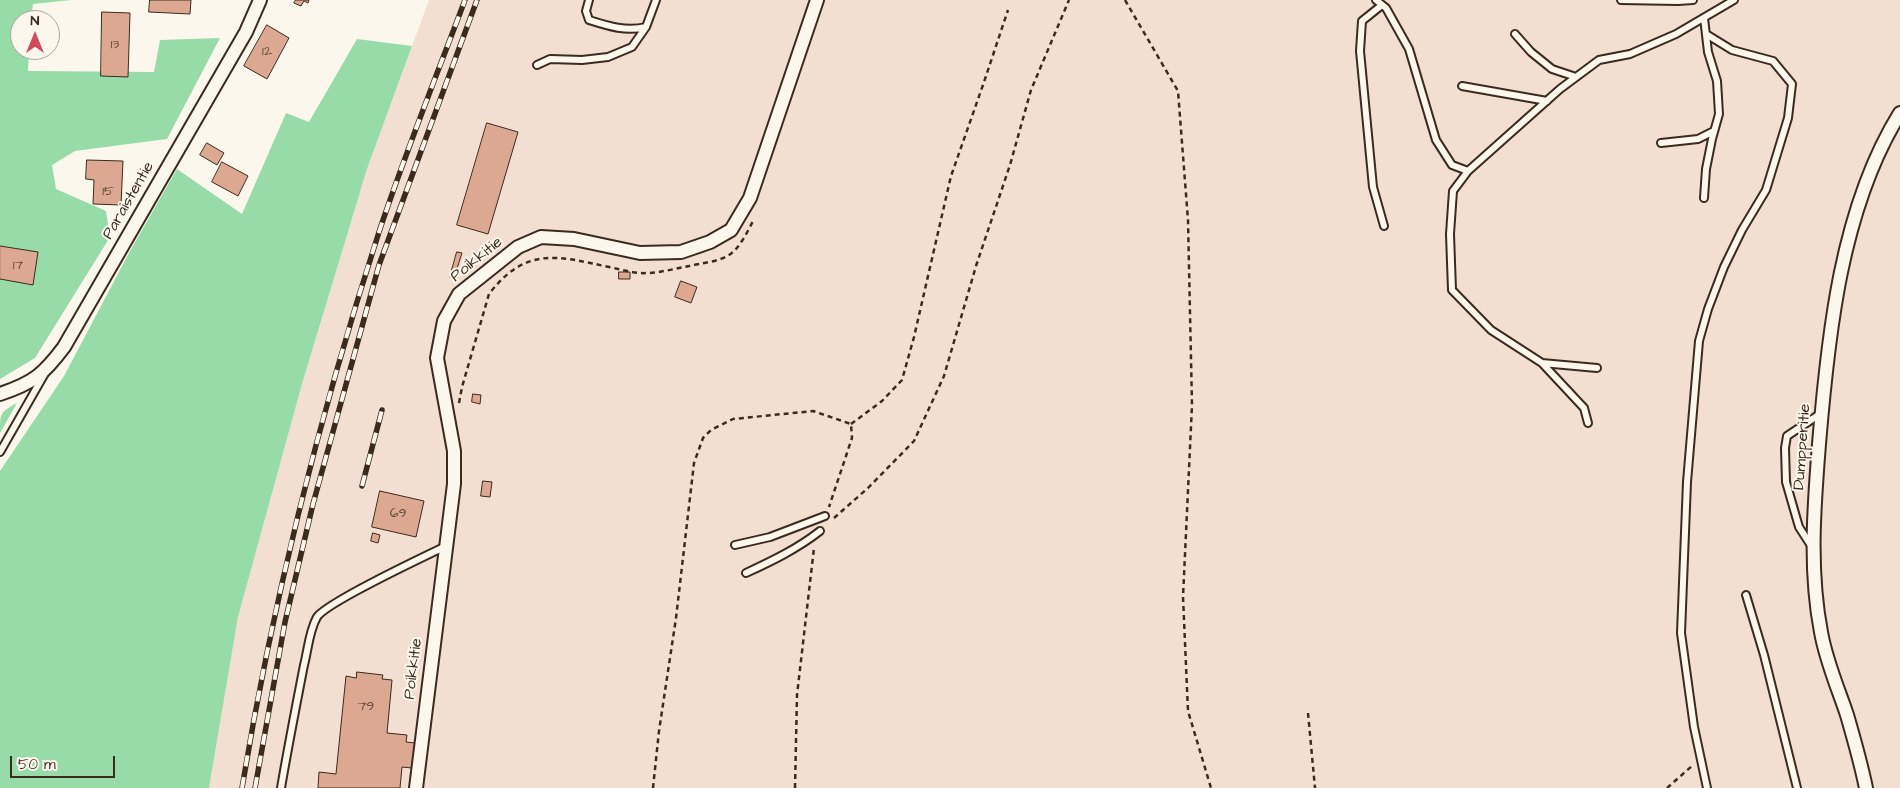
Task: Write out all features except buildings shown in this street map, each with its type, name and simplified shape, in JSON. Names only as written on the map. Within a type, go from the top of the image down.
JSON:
[{"type":"street","name":"Paraistentie","points":[[0,394],[23,386],[48,369],[64,347],[236,49],[260,0]]},
{"type":"street","name":"Poikkitie","points":[[416,788],[454,484],[454,451],[437,358],[444,321],[459,294],[518,247],[541,237],[574,239],[640,253],[681,252],[710,242],[731,230],[750,198],[817,0]]},
{"type":"street","name":"Dumpperitie","points":[[1866,788],[1847,715],[1834,681],[1821,633],[1815,593],[1813,535],[1828,348],[1845,252],[1871,171],[1887,134],[1900,113]]},
{"type":"lane","points":[[589,0],[586,11],[589,20],[612,27],[634,30],[646,26]]},
{"type":"lane","points":[[537,65],[550,59],[582,60],[608,57],[632,47],[646,26],[656,0]]},
{"type":"lane","points":[[1621,0],[1678,2],[1692,0]]},
{"type":"lane","points":[[1588,423],[1584,408],[1542,363],[1491,330],[1452,290],[1450,234],[1453,191],[1468,171],[1547,101],[1599,60],[1630,54],[1676,34],[1734,0]]},
{"type":"lane","points":[[1384,226],[1374,187],[1360,51],[1362,21],[1379,2],[1386,8],[1409,49],[1436,140],[1452,164],[1468,171]]},
{"type":"lane","points":[[1704,18],[1708,52],[1717,81],[1720,114],[1714,131],[1706,169],[1704,198]]},
{"type":"lane","points":[[1515,34],[1531,52],[1552,69],[1576,77]]},
{"type":"lane","points":[[1706,34],[1732,50],[1773,61],[1792,84],[1788,118],[1766,190],[1742,230],[1724,267],[1708,309],[1699,341],[1686,482],[1681,633],[1694,728],[1707,788]]},
{"type":"lane","points":[[1462,86],[1547,101]]},
{"type":"lane","points":[[1661,143],[1698,139],[1714,131]]},
{"type":"lane","points":[[1542,363],[1568,367],[1597,368]]},
{"type":"lane","points":[[0,452],[48,369]]},
{"type":"lane","points":[[1814,550],[1799,528],[1788,491],[1785,448],[1787,436],[1822,413]]},
{"type":"lane","points":[[735,545],[770,537],[826,516]]},
{"type":"lane","points":[[746,573],[780,557],[820,531]]},
{"type":"lane","points":[[281,788],[308,648],[318,616],[332,605],[446,546]]},
{"type":"lane","points":[[1746,595],[1764,655],[1797,788]]},
{"type":"path","points":[[820,531],[868,488],[914,441],[944,376],[1031,90],[1069,0]]},
{"type":"path","points":[[1125,0],[1178,91],[1188,220],[1192,405],[1182,597],[1188,711],[1211,788]]},
{"type":"path","points":[[851,424],[882,401],[902,380],[914,337],[951,176],[1008,10]]},
{"type":"path","points":[[458,406],[489,294],[499,281],[520,265],[545,258],[564,258],[640,273],[665,271],[712,261],[730,255],[758,214]]},
{"type":"path","points":[[1308,713],[1315,788]]},
{"type":"path","points":[[1667,788],[1701,758]]},
{"type":"shaded area","points":[[429,0],[1900,0],[1900,788],[209,788],[238,617],[302,384],[367,169]]},
{"type":"green space","points":[[0,0],[71,0],[33,4],[32,10],[10,10],[10,60],[29,60],[28,71],[154,72],[160,40],[220,38],[167,139],[75,151],[52,165],[56,189],[106,211],[110,237],[35,358],[0,379]]},
{"type":"green space","points":[[357,39],[412,46],[367,169],[302,384],[238,617],[209,788],[0,788],[0,471],[64,376],[130,251],[177,169],[242,214],[286,113],[309,122]]},
{"type":"green space","points":[[17,403],[0,433],[2,414]]},
{"type":"railway","points":[[242,788],[254,717],[283,577],[337,369],[357,300],[389,203],[465,0]]},
{"type":"railway","points":[[255,788],[285,622],[313,504],[379,265],[477,0]]},
{"type":"railway","points":[[362,486],[382,410]]}]
